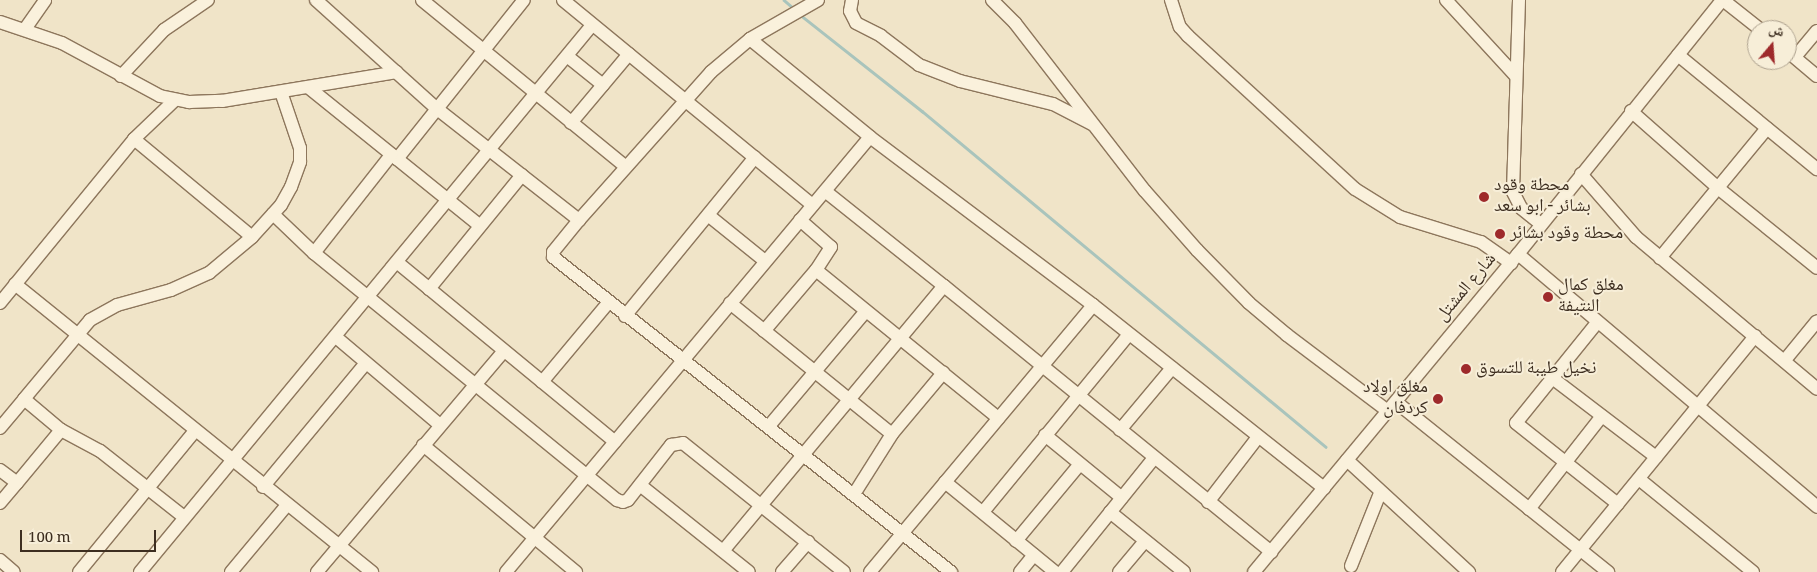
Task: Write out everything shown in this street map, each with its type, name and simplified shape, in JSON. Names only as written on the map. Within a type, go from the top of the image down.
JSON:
[{"type":"street","points":[[25,29],[45,0]]},
{"type":"street","points":[[122,76],[164,30],[208,0]]},
{"type":"street","points":[[316,0],[436,108],[579,220]]},
{"type":"street","points":[[422,0],[482,52],[625,166]]},
{"type":"street","points":[[314,253],[524,0]]},
{"type":"street","points":[[563,0],[813,205]]},
{"type":"street","points":[[818,0],[750,39],[711,72],[625,166],[579,220],[553,252],[554,257],[608,303],[770,426],[902,532],[935,567],[951,572]]},
{"type":"street","points":[[852,0],[850,11],[856,23],[881,36],[919,64],[960,81],[1054,104],[1099,128]]},
{"type":"street","points":[[992,0],[1015,22],[1099,128],[1145,191],[1249,304],[1529,509],[1608,572]]},
{"type":"street","points":[[1171,0],[1180,27],[1188,36],[1355,189],[1400,218],[1481,242],[1514,259],[1698,406],[1817,506]]},
{"type":"street","points":[[1446,0],[1516,76]]},
{"type":"street","points":[[1519,0],[1513,192],[1521,208],[1541,224]]},
{"type":"street","points":[[1722,0],[1748,20]]},
{"type":"street","name":"شارع المشتل","points":[[1254,572],[1514,259],[1722,0]]},
{"type":"street","points":[[0,22],[25,29],[84,53],[142,88],[175,100],[206,103],[397,72]]},
{"type":"street","points":[[140,572],[231,461],[337,338],[369,296],[398,264],[592,25]]},
{"type":"street","points":[[1797,49],[1817,31]]},
{"type":"street","points":[[750,39],[870,137],[1093,305],[1324,488]]},
{"type":"street","points":[[571,123],[629,54]]},
{"type":"street","points":[[1678,55],[1817,169]]},
{"type":"street","points":[[567,56],[603,85]]},
{"type":"street","points":[[1797,59],[1817,76]]},
{"type":"street","points":[[308,87],[480,226]]},
{"type":"street","points":[[0,428],[90,320],[110,309],[196,281],[225,262],[273,214],[287,197],[300,162],[296,131],[281,92]]},
{"type":"street","points":[[0,303],[134,139],[175,100]]},
{"type":"street","points":[[1631,111],[1718,188],[1817,268]]},
{"type":"street","points":[[1660,258],[1767,128]]},
{"type":"street","points":[[506,572],[870,137]]},
{"type":"street","points":[[134,139],[252,236]]},
{"type":"street","points":[[625,316],[755,157]]},
{"type":"street","points":[[1581,174],[1636,237],[1785,360],[1817,389]]},
{"type":"street","points":[[429,289],[522,176]]},
{"type":"street","points":[[825,191],[1271,552]]},
{"type":"street","points":[[273,214],[314,253],[476,382],[586,475],[623,502],[676,442],[683,443],[844,572]]},
{"type":"street","points":[[708,215],[765,261]]},
{"type":"street","points":[[764,331],[816,270],[831,247],[800,220]]},
{"type":"street","points":[[398,264],[615,442]]},
{"type":"street","points":[[816,270],[998,418]]},
{"type":"street","points":[[15,284],[263,487],[372,572]]},
{"type":"street","points":[[723,551],[944,286]]},
{"type":"street","points":[[542,382],[608,303]]},
{"type":"street","points":[[730,304],[850,398],[892,434]]},
{"type":"street","points":[[870,572],[1093,305]]},
{"type":"street","points":[[770,426],[866,311]]},
{"type":"street","points":[[1785,360],[1817,321]]},
{"type":"street","points":[[1596,324],[1551,377],[1516,423],[1618,504]]},
{"type":"street","points":[[982,512],[1129,334]]},
{"type":"street","points":[[1562,572],[1755,336]]},
{"type":"street","points":[[337,338],[440,425]]},
{"type":"street","points":[[317,572],[504,351]]},
{"type":"street","points":[[263,487],[366,363]]},
{"type":"street","points":[[1120,430],[1172,368]]},
{"type":"street","points":[[854,494],[892,434],[943,373]]},
{"type":"street","points":[[1551,377],[1656,457]]},
{"type":"street","points":[[24,399],[61,430],[100,451],[184,518]]},
{"type":"street","points":[[1529,509],[1602,416]]},
{"type":"street","points":[[0,503],[61,430]]},
{"type":"street","points":[[79,572],[195,431]]},
{"type":"street","points":[[1045,435],[1122,498]]},
{"type":"street","points":[[1208,502],[1258,437]]},
{"type":"street","points":[[423,445],[576,572]]},
{"type":"street","points":[[1062,572],[1154,458]]},
{"type":"street","points":[[1346,460],[1380,493],[1469,572]]},
{"type":"street","points":[[1016,541],[1080,464]]},
{"type":"street","points":[[0,470],[17,483]]},
{"type":"street","points":[[1639,479],[1753,572]]},
{"type":"street","points":[[945,482],[1055,572]]},
{"type":"street","points":[[640,485],[750,572]]},
{"type":"street","points":[[1352,570],[1380,493]]},
{"type":"street","points":[[231,572],[287,505]]},
{"type":"street","points":[[1110,512],[1184,572]]},
{"type":"street","points":[[1119,572],[1145,540]]},
{"type":"street","points":[[782,572],[808,542]]},
{"type":"street","points":[[1020,572],[1034,555]]},
{"type":"street","points":[[0,560],[14,572]]},
{"type":"waterway","points":[[784,0],[791,6]]},
{"type":"waterway","points":[[803,17],[922,111],[1326,447]]},
{"type":"place","name":"محطة وقود بشائر - ابو سعد","points":[[1484,197]]},
{"type":"place","name":"محطة وقود بشائر","points":[[1500,234]]},
{"type":"place","name":"مغلق كمال النتيفة","points":[[1548,297]]},
{"type":"place","name":"نخيل طيبة للتسوق","points":[[1466,369]]},
{"type":"place","name":"مغلق اولاد كردفان","points":[[1438,399]]}]
